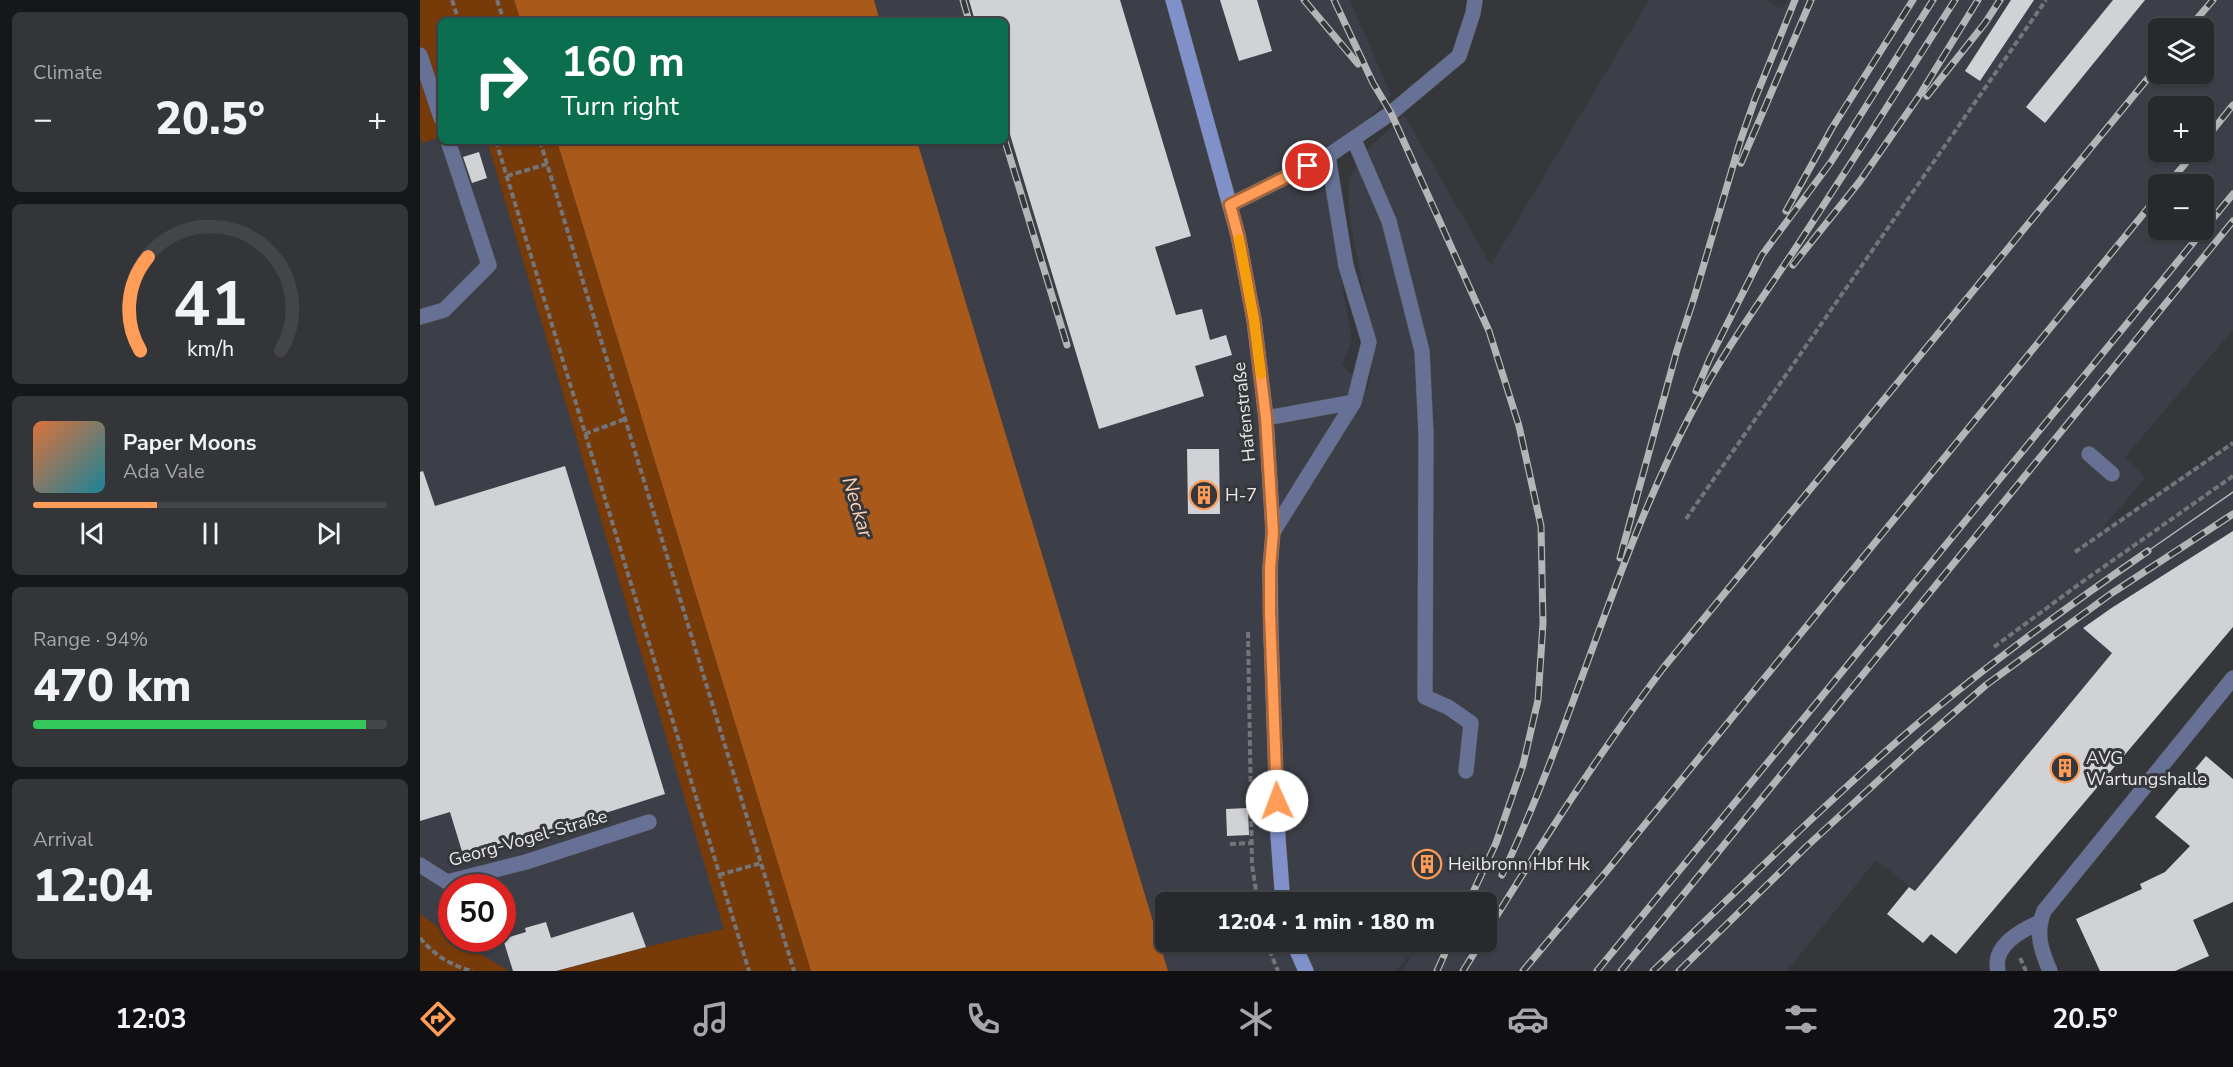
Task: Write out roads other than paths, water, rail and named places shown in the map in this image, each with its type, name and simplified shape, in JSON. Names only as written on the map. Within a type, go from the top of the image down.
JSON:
[{"type":"main road","name":"Hafenstraße","points":[[1173,0],[1238,235],[1254,320],[1266,418],[1273,532],[1270,568],[1271,634],[1282,892]]},
{"type":"main road","points":[[1297,952],[1306,971]]},
{"type":"street","points":[[1230,205],[1328,156],[1391,113],[1459,56],[1475,0]]},
{"type":"street","points":[[420,55],[438,109]]},
{"type":"street","points":[[1354,140],[1389,221],[1422,351],[1426,434],[1425,697],[1448,707],[1471,723],[1466,771]]},
{"type":"street","points":[[420,317],[444,310],[489,265],[449,144]]},
{"type":"street","points":[[1273,532],[1354,402],[1369,342],[1346,266],[1328,156]]},
{"type":"street","points":[[1266,418],[1354,402]]},
{"type":"street","points":[[2089,454],[2112,474]]},
{"type":"street","points":[[2050,971],[2039,941],[2040,922],[2044,911],[2233,678]]},
{"type":"street","name":"Georg-Vogel-Straße","points":[[420,865],[447,882],[526,862],[650,822]]},
{"type":"street","points":[[1998,971],[1996,965],[1999,953],[2011,938],[2040,922]]},
{"type":"water","points":[[514,0],[874,0],[879,18],[520,18]]},
{"type":"water","name":"Neckar","points":[[558,144],[918,144],[1155,928],[1155,952],[1162,952],[1168,971],[811,971]]},
{"type":"tram line","points":[[2148,551],[2233,492]]},
{"type":"railway","points":[[963,0],[968,18]]},
{"type":"railway","points":[[1304,0],[1358,64]]},
{"type":"railway","points":[[1334,0],[1373,83],[1391,113],[1489,331],[1519,426],[1541,526],[1543,623],[1538,700],[1523,765],[1496,843],[1473,892]]},
{"type":"railway","points":[[1620,558],[1677,350],[1740,142],[1795,0]]},
{"type":"railway","points":[[1741,163],[1811,0]]},
{"type":"railway","points":[[1786,211],[1832,128],[1913,0]]},
{"type":"railway","points":[[1696,391],[1710,358],[1762,255],[1831,162],[1933,0]]},
{"type":"railway","points":[[1502,875],[1552,758],[1641,521],[1695,406],[1732,343],[1819,213],[1955,0]]},
{"type":"railway","points":[[1793,265],[1860,181],[1919,96],[1978,0]]},
{"type":"railway","points":[[1927,96],[1985,23],[2000,0]]},
{"type":"railway","points":[[2198,18],[2213,0]]},
{"type":"railway","points":[[1497,916],[1572,798],[1664,667],[2148,78]]},
{"type":"railway","points":[[2214,129],[2233,105]]},
{"type":"railway","points":[[1006,144],[1067,345]]},
{"type":"railway","points":[[2176,174],[2187,162]]},
{"type":"railway","points":[[1597,971],[2233,194]]},
{"type":"railway","points":[[1523,971],[2148,208]]},
{"type":"railway","points":[[1621,971],[2233,221]]},
{"type":"railway","points":[[1679,971],[1806,847],[1986,685],[2112,593],[2233,514]]},
{"type":"railway","points":[[1653,971],[1811,820],[1908,732],[2025,638],[2148,551]]},
{"type":"railway","points":[[1437,971],[1446,952]]},
{"type":"railway","points":[[1463,971],[1475,952]]},
{"type":"place","name":"H-7","points":[[1204,495]]},
{"type":"place","name":"AVG Wartungshalle","points":[[2065,768]]},
{"type":"place","name":"Heilbronn Hbf Hk","points":[[1427,864]]}]
